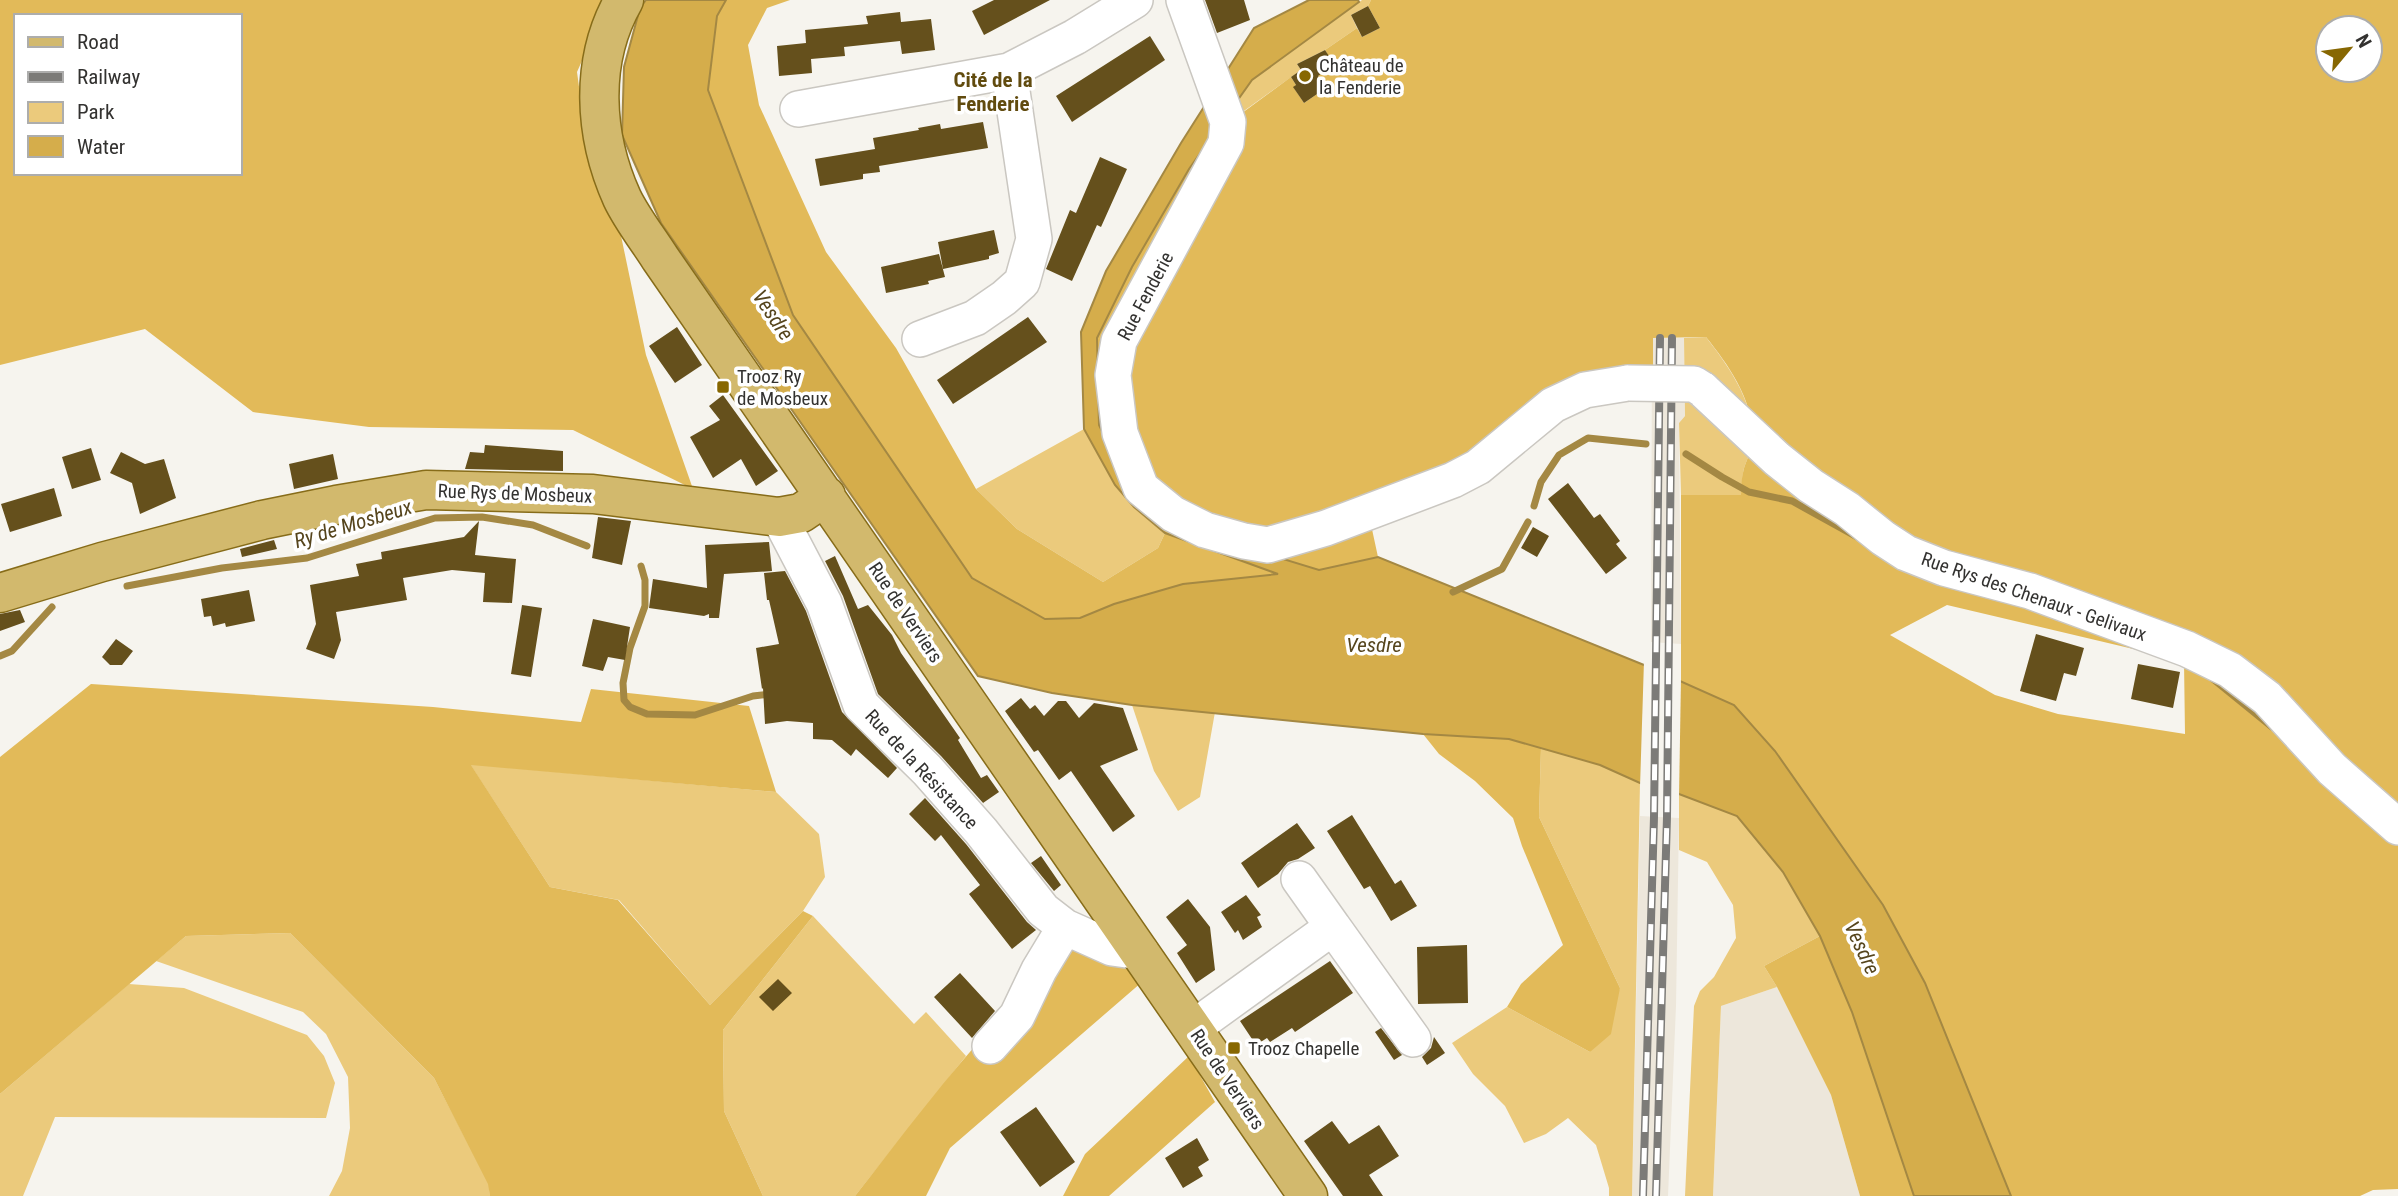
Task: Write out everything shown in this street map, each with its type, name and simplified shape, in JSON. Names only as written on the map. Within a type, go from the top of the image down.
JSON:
[{"type":"main road","name":"Rue de Verviers","points":[[624,0],[604,49],[598,96],[600,128],[609,164],[624,201],[660,258],[1308,1196]]},
{"type":"main road","name":"Rue Rys de Mosbeux","points":[[0,593],[102,562],[261,520],[426,490],[593,494],[779,517],[801,513],[826,496]]},
{"type":"street","points":[[798,109],[1009,71],[1075,37],[1135,0]]},
{"type":"street","name":"Rue Fenderie","points":[[1184,0],[1228,122],[1226,143],[1119,341],[1112,375],[1120,433],[1141,488],[1173,514],[1205,530],[1268,545],[1326,528],[1454,480],[1478,467],[1553,405],[1585,390],[1628,383],[1694,384],[1702,389]]},
{"type":"street","points":[[920,339],[975,318],[1022,282],[1034,240],[1009,71]]},
{"type":"street","name":"Rue Rys des Chenaux - Gelivaux","points":[[1702,389],[1794,472],[1906,553],[1944,568],[2043,596],[2187,649],[2230,670],[2267,698],[2332,769],[2398,827]]},
{"type":"street","name":"Rue de la Résistance","points":[[779,517],[824,603],[858,698],[972,821],[1043,910],[1065,927],[1112,948],[1141,952]]},
{"type":"street","points":[[1299,879],[1413,1039]]},
{"type":"street","points":[[990,1046],[1017,1016],[1039,970],[1065,927]]},
{"type":"street","points":[[1193,1028],[1333,927]]},
{"type":"shaded area","points":[[0,0],[609,0],[577,72],[586,138],[620,231],[646,355],[693,489],[573,430],[369,427],[253,412],[145,329],[0,365]]},
{"type":"shaded area","points":[[726,0],[790,0],[767,8],[748,45],[759,105],[826,252],[896,348],[976,489],[1017,529],[1103,582],[1158,548],[1165,533],[1279,574],[1114,604],[1080,618],[1045,619],[972,578],[793,315],[708,90],[717,16]]},
{"type":"shaded area","points":[[1371,0],[2398,0],[2398,1189],[2373,1190],[2360,1196],[2011,1196],[1925,983],[1883,905],[1775,751],[1734,705],[1681,682],[1681,495],[1741,495],[1742,478],[1751,447],[1752,432],[1746,402],[1733,374],[1706,337],[1653,338],[1653,394],[1585,396],[1370,520],[1378,557],[1319,570],[1172,525],[1125,480],[1099,425],[1097,338],[1132,267],[1189,169],[1229,109],[1238,116],[1291,77],[1296,85],[1294,88],[1304,103],[1326,88],[1318,76],[1334,65],[1325,50],[1357,28],[1362,37],[1380,28],[1368,6]],"holes":[[[1947,605],[2184,661],[2185,734],[2058,714],[1995,695],[1890,635]]]},
{"type":"shaded area","points":[[1652,338],[1684,338],[1685,416],[1679,423],[1681,644],[1651,642]]},
{"type":"shaded area","points":[[91,684],[433,707],[581,722],[591,689],[749,706],[776,792],[471,765],[550,887],[618,900],[710,1005],[803,911],[813,916],[723,1030],[724,1111],[763,1196],[490,1196],[488,1184],[434,1078],[290,933],[186,936],[0,1094],[0,757]]},
{"type":"shaded area","points":[[1423,734],[1509,739],[1541,748],[1539,817],[1620,988],[1611,1034],[1590,1052],[1507,1007],[1521,984],[1563,945],[1513,818],[1475,781],[1439,754]]},
{"type":"shaded area","points":[[1640,816],[1679,818],[1676,1006],[1668,1196],[1632,1196]]},
{"type":"shaded area","points":[[1101,928],[1142,982],[950,1148],[926,1196],[855,1196],[939,1089],[1000,1019],[1032,986]]},
{"type":"shaded area","points":[[1820,936],[1852,1012],[1914,1196],[1860,1196],[1831,1095],[1764,966]]},
{"type":"shaded area","points":[[1777,987],[1831,1095],[1860,1196],[1713,1196],[1721,1006]]},
{"type":"shaded area","points":[[1189,1056],[1215,1102],[1109,1196],[1063,1196],[1085,1154]]},
{"type":"green space","points":[[1362,0],[1371,0],[1368,6],[1351,15],[1357,28],[1325,50],[1297,64],[1301,70],[1237,116],[1229,109],[1252,80]]},
{"type":"green space","points":[[1706,337],[1740,388],[1750,417],[1751,447],[1744,470],[1742,495],[1681,495],[1679,423],[1685,416],[1684,338]]},
{"type":"green space","points":[[1084,429],[1115,485],[1134,507],[1165,533],[1158,548],[1103,582],[1017,529],[976,489]]},
{"type":"green space","points":[[1132,705],[1215,712],[1200,797],[1178,811],[1154,771]]},
{"type":"green space","points":[[1541,748],[1600,765],[1640,783],[1632,1196],[1609,1196],[1596,1145],[1568,1118],[1546,1134],[1524,1143],[1505,1106],[1473,1074],[1452,1043],[1507,1007],[1590,1052],[1620,988],[1539,817]]},
{"type":"green space","points":[[470,764],[776,792],[819,834],[825,877],[803,911],[710,1005],[619,900],[550,887]]},
{"type":"green space","points":[[1679,794],[1737,816],[1783,872],[1820,936],[1764,966],[1777,987],[1721,1006],[1713,1196],[1685,1196],[1694,1006],[1700,991],[1714,977],[1736,938],[1733,905],[1707,862],[1679,850]]},
{"type":"green space","points":[[813,916],[914,1024],[926,1012],[966,1056],[855,1196],[763,1196],[724,1111],[723,1030]]},
{"type":"green space","points":[[290,933],[434,1078],[489,1184],[490,1196],[329,1196],[342,1171],[350,1128],[348,1077],[326,1034],[303,1012],[156,961],[186,936]]},
{"type":"green space","points":[[129,984],[184,988],[307,1035],[324,1056],[335,1083],[326,1118],[55,1117],[23,1196],[0,1196],[0,1094]]},
{"type":"water","name":"Vesdre","points":[[646,0],[726,0],[717,16],[708,90],[793,315],[972,578],[1045,619],[1080,618],[1114,604],[1183,584],[1278,574],[1165,533],[1134,507],[1115,485],[1084,429],[1081,332],[1106,271],[1181,143],[1254,28],[1309,0],[1358,0],[1359,2],[1252,80],[1189,169],[1132,267],[1097,338],[1099,425],[1125,480],[1172,525],[1319,570],[1378,557],[1644,665],[1734,705],[1775,751],[1883,905],[1925,983],[2011,1196],[1914,1196],[1852,1012],[1820,936],[1783,872],[1737,816],[1679,794],[1640,783],[1600,765],[1509,739],[1423,734],[1132,705],[1052,693],[978,676],[661,223],[622,135],[624,67],[640,8]]},
{"type":"pier","points":[[1644,661],[1681,678],[1679,798],[1640,787]]},
{"type":"building","points":[[994,0],[1050,0],[984,35],[972,11]]},
{"type":"building","points":[[1205,0],[1244,0],[1250,20],[1217,33]]},
{"type":"building","points":[[1368,6],[1380,28],[1362,37],[1351,15]]},
{"type":"building","points":[[900,12],[901,22],[931,19],[935,50],[902,54],[900,41],[844,47],[845,56],[811,59],[812,73],[779,76],[777,46],[806,43],[805,30],[868,24],[866,16]]},
{"type":"building","points":[[1150,36],[1165,60],[1072,122],[1056,96]]},
{"type":"building","name":"Château de la Fenderie","points":[[1325,50],[1335,65],[1318,76],[1326,88],[1304,103],[1293,87],[1296,85],[1291,77],[1301,70],[1297,64]]},
{"type":"building","points":[[983,122],[988,148],[879,166],[880,172],[863,174],[863,179],[820,186],[815,159],[875,149],[873,138],[919,130],[918,128],[940,124],[941,129]]},
{"type":"building","points":[[1100,157],[1127,169],[1101,227],[1097,225],[1072,281],[1046,269],[1070,210],[1076,213]]},
{"type":"building","points":[[994,230],[999,253],[989,256],[989,259],[943,269],[938,242]]},
{"type":"building","points":[[939,254],[945,277],[928,281],[929,284],[886,293],[881,267]]},
{"type":"building","points":[[1028,317],[1047,342],[953,404],[937,380]]},
{"type":"building","points":[[677,327],[702,365],[675,383],[649,346]]},
{"type":"building","points":[[723,395],[778,471],[756,486],[741,459],[713,478],[690,437],[720,420],[709,406]]},
{"type":"building","points":[[485,445],[563,451],[563,471],[465,469],[470,452],[484,453]]},
{"type":"building","points":[[91,448],[101,480],[72,489],[62,457]]},
{"type":"building","points":[[121,452],[145,464],[164,459],[176,498],[140,514],[132,483],[110,473]]},
{"type":"building","points":[[333,454],[338,479],[294,489],[289,464]]},
{"type":"building","points":[[1568,483],[1594,518],[1600,514],[1620,541],[1616,544],[1627,558],[1606,574],[1548,499]]},
{"type":"building","points":[[54,488],[62,516],[10,532],[1,504]]},
{"type":"building","points":[[598,517],[631,521],[622,565],[592,558]]},
{"type":"building","points":[[479,521],[475,555],[516,559],[512,603],[483,602],[485,573],[452,570],[403,578],[407,600],[336,612],[341,640],[334,659],[306,649],[316,624],[310,585],[359,576],[356,564],[382,559],[381,552],[464,537]]},
{"type":"building","points":[[1533,527],[1549,536],[1537,557],[1521,548]]},
{"type":"building","points":[[274,540],[277,549],[242,557],[240,549]]},
{"type":"building","points":[[769,542],[772,571],[724,574],[719,618],[709,618],[709,614],[704,616],[649,608],[653,579],[707,588],[705,545]]},
{"type":"building","points":[[835,556],[858,609],[868,605],[892,635],[901,653],[960,738],[958,740],[981,778],[987,775],[999,792],[983,803],[941,756],[878,694],[843,596],[825,561]]},
{"type":"building","points":[[785,571],[806,611],[842,712],[897,768],[888,778],[856,749],[851,756],[832,740],[813,739],[813,723],[787,721],[765,724],[763,688],[756,648],[779,644],[767,600],[764,573]]},
{"type":"building","points":[[249,590],[255,621],[226,627],[225,623],[213,626],[211,616],[204,617],[201,599]]},
{"type":"building","points":[[522,605],[542,608],[531,677],[511,674]]},
{"type":"building","points":[[20,610],[25,622],[0,631],[0,614]]},
{"type":"building","points":[[593,619],[630,627],[625,660],[608,657],[603,671],[582,666]]},
{"type":"building","points":[[2036,634],[2084,648],[2076,676],[2064,673],[2056,701],[2020,691]]},
{"type":"building","points":[[116,639],[133,651],[122,665],[110,665],[102,657]]},
{"type":"building","points":[[2138,664],[2180,672],[2173,708],[2131,699]]},
{"type":"building","points":[[1021,698],[1030,709],[1035,705],[1044,716],[1058,701],[1066,701],[1079,718],[1094,703],[1123,708],[1138,750],[1100,766],[1135,816],[1113,832],[1071,771],[1059,780],[1038,750],[1034,752],[1005,711]]},
{"type":"building","points":[[925,798],[1036,930],[1012,949],[969,894],[980,885],[941,835],[935,841],[909,814]]},
{"type":"building","points":[[1352,815],[1395,884],[1401,880],[1417,906],[1391,921],[1370,886],[1364,889],[1327,831]]},
{"type":"building","points":[[1297,823],[1315,848],[1288,862],[1278,874],[1258,888],[1241,863]]},
{"type":"building","points":[[1041,856],[1061,885],[1054,891],[1031,863]]},
{"type":"building","points":[[1246,895],[1261,915],[1257,917],[1262,927],[1243,940],[1238,930],[1235,933],[1221,912]]},
{"type":"building","points":[[1188,899],[1210,927],[1215,970],[1196,983],[1177,953],[1187,945],[1166,917]]},
{"type":"building","points":[[1467,945],[1468,1003],[1418,1004],[1417,947]]},
{"type":"building","points":[[1330,961],[1353,993],[1295,1032],[1292,1028],[1270,1042],[1267,1038],[1256,1045],[1240,1021]]},
{"type":"building","points":[[960,973],[995,1011],[972,1038],[934,997]]},
{"type":"building","points":[[778,979],[792,993],[773,1011],[759,997]]},
{"type":"building","points":[[1381,1028],[1402,1055],[1394,1060],[1375,1032]]},
{"type":"building","points":[[1434,1037],[1445,1053],[1427,1065],[1422,1057],[1431,1048]]},
{"type":"building","points":[[1036,1107],[1075,1162],[1040,1187],[1000,1132]]},
{"type":"building","points":[[1332,1121],[1349,1144],[1379,1125],[1399,1156],[1369,1175],[1383,1196],[1343,1196],[1304,1141]]},
{"type":"building","points":[[1197,1138],[1209,1160],[1198,1167],[1203,1176],[1183,1188],[1165,1158]]},
{"type":"waterway","points":[[1534,506],[1541,482],[1559,455],[1588,438],[1646,444]]},
{"type":"waterway","points":[[1686,454],[1749,492],[1792,501],[1857,537]]},
{"type":"waterway","name":"Ry de Mosbeux","points":[[127,586],[222,568],[307,558],[435,518],[482,517],[533,525],[587,546]]},
{"type":"waterway","points":[[1453,592],[1502,569],[1528,522]]},
{"type":"waterway","name":"Ry de Mosbeux","points":[[641,566],[645,580],[645,606],[630,648],[623,683],[624,700],[630,707],[647,714],[695,715],[753,696],[772,694]]},
{"type":"waterway","name":"Ry de Mosbeux","points":[[0,656],[12,651],[52,607]]},
{"type":"waterway","points":[[2213,679],[2272,727]]},
{"type":"railway","points":[[1643,1196],[1654,817],[1660,338]]},
{"type":"railway","points":[[1656,1196],[1667,817],[1672,338]]},
{"type":"place","name":"Château de la Fenderie","points":[[1305,76]]},
{"type":"place","name":"Trooz Ry de Mosbeux","points":[[723,387]]},
{"type":"place","name":"Trooz Chapelle","points":[[1234,1048]]},
{"type":"district","name":"Cité de la Fenderie","points":[[993,92]]}]
